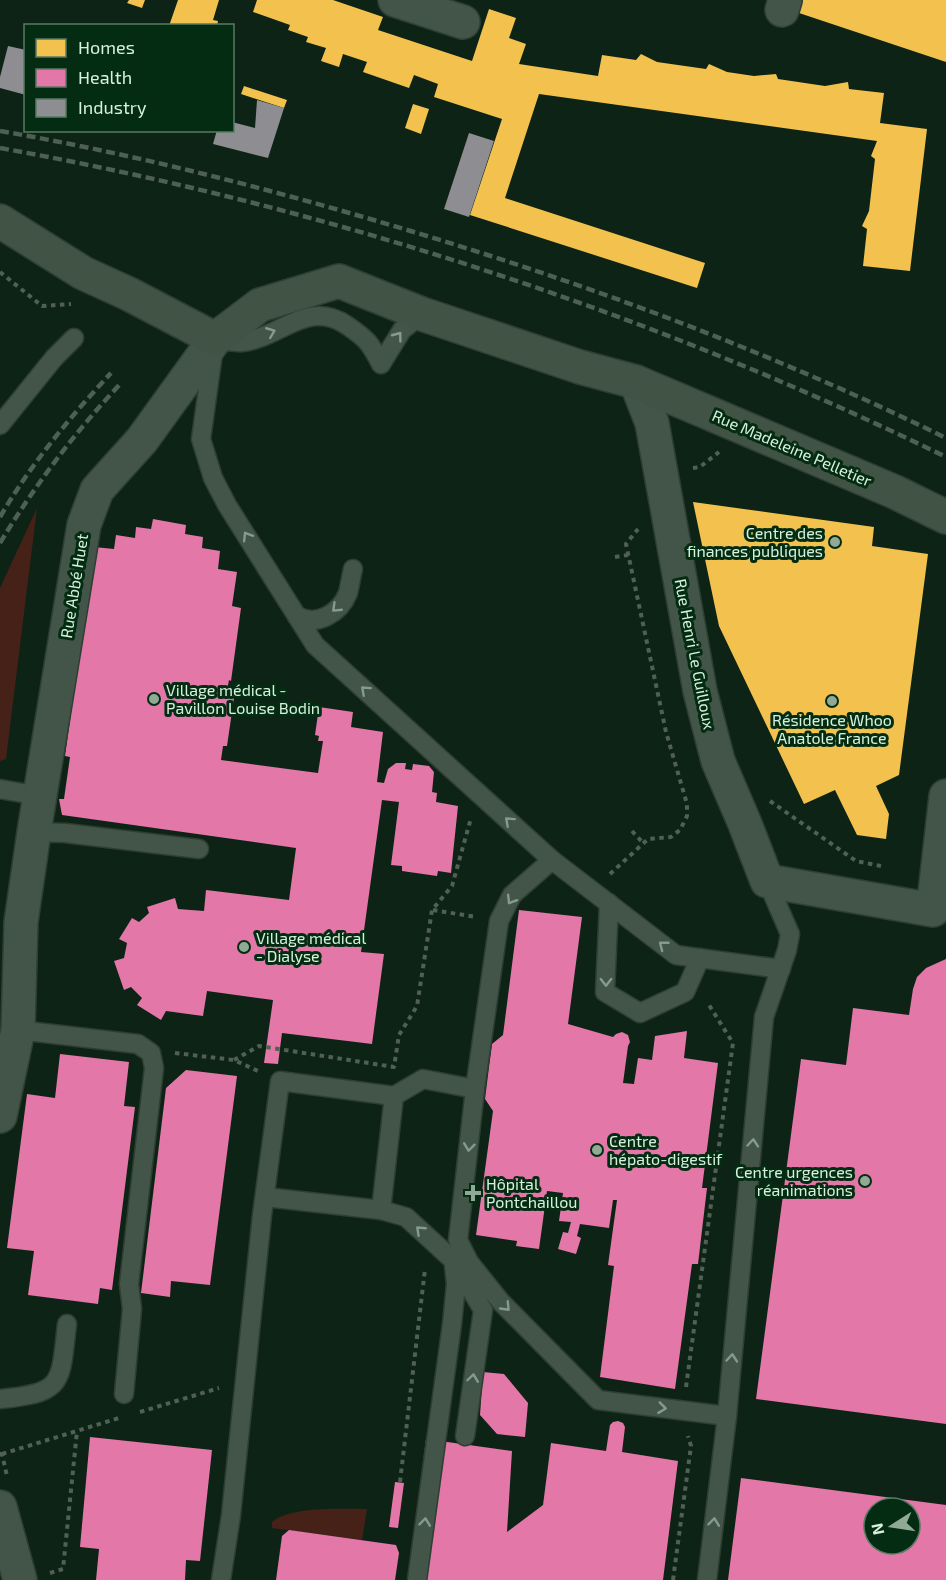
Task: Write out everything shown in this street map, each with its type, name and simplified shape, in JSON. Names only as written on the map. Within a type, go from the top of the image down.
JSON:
[{"type":"street","points":[[395,0],[463,22]]},
{"type":"street","points":[[0,221],[83,273],[215,339],[260,304],[339,281],[422,314],[580,367],[636,382]]},
{"type":"street","name":"Rue Abbé Huet","points":[[0,1116],[18,1030],[10,927],[34,832],[84,525],[97,490],[142,440],[215,339]]},
{"type":"street","name":"Rue Madeleine Pelletier","points":[[636,382],[895,492],[946,518]]},
{"type":"street","name":"Rue Henri Le Guilloux","points":[[636,382],[652,423],[700,691],[718,761],[767,881]]},
{"type":"street","points":[[767,881],[935,895],[946,796]]},
{"type":"street","points":[[4,1494],[32,1577]]},
{"type":"lane","points":[[422,314],[402,330],[381,364],[370,343],[341,322],[322,315],[303,318],[242,342],[215,339],[201,439],[213,477],[227,505],[315,645],[552,860],[676,954],[781,969]]},
{"type":"lane","points":[[0,425],[54,358],[74,338]]},
{"type":"lane","points":[[297,616],[305,620],[324,619],[340,605],[347,594],[353,569]]},
{"type":"lane","points":[[0,789],[40,796]]},
{"type":"lane","points":[[34,832],[65,833],[199,849]]},
{"type":"lane","points":[[552,860],[512,895],[499,921],[475,1089],[458,1240],[469,1262],[501,1302],[598,1400],[727,1416]]},
{"type":"lane","points":[[707,1580],[727,1416],[764,1017],[781,969],[790,934],[767,881]]},
{"type":"lane","points":[[609,903],[605,992],[631,1008],[640,1013],[686,992],[708,959]]},
{"type":"lane","points":[[18,1030],[138,1044],[151,1053],[154,1068],[129,1284],[132,1309],[124,1394]]},
{"type":"lane","points":[[221,1580],[280,1082],[394,1096],[423,1079],[475,1089]]},
{"type":"lane","points":[[381,1210],[394,1096]]},
{"type":"lane","points":[[265,1197],[381,1210],[406,1217],[454,1261],[483,1310],[465,1436]]},
{"type":"lane","points":[[417,1580],[452,1324],[456,1284],[454,1261]]},
{"type":"lane","points":[[0,1399],[35,1395],[57,1381],[62,1370],[68,1324]]},
{"type":"path","points":[[616,883],[608,876],[648,839],[670,837],[680,830],[687,816],[687,804],[666,732],[626,544],[642,523]]},
{"type":"path","points":[[615,558],[628,555]]},
{"type":"path","points":[[660,701],[700,691]]},
{"type":"path","points":[[234,1060],[259,1046],[394,1067],[399,1035],[417,1006],[432,910],[452,886],[468,832],[471,817],[454,798],[467,782]]},
{"type":"path","points":[[768,799],[856,861],[885,867]]},
{"type":"path","points":[[632,831],[643,843]]},
{"type":"path","points":[[432,910],[499,921]]},
{"type":"path","points":[[673,1580],[690,1446],[683,1411],[733,1043],[709,1005],[708,959]]},
{"type":"path","points":[[151,1053],[162,1052],[234,1060],[280,1082]]},
{"type":"path","points":[[400,1482],[426,1265]]},
{"type":"path","points":[[133,1414],[246,1380]]},
{"type":"path","points":[[4,1494],[1,1454],[122,1417]]},
{"type":"path","points":[[32,1577],[63,1569],[77,1431]]},
{"type":"shaded area","points":[[37,508],[6,759],[0,761],[0,588]]},
{"type":"shaded area","points":[[331,1509],[367,1509],[362,1540],[272,1528],[272,1522],[291,1513]]},
{"type":"building: Homes","points":[[129,0],[145,0],[142,8],[127,3]]},
{"type":"building: Homes","points":[[178,0],[219,0],[213,20],[218,21],[217,24],[170,24]]},
{"type":"building: Homes","points":[[257,0],[333,0],[383,17],[378,30],[472,61],[489,9],[516,18],[509,38],[526,44],[519,64],[598,76],[602,55],[636,60],[641,54],[657,62],[706,69],[709,64],[727,72],[754,76],[776,74],[778,79],[825,86],[848,82],[849,89],[884,93],[880,123],[927,129],[910,271],[863,266],[867,229],[862,226],[869,211],[875,159],[871,156],[877,141],[539,94],[505,198],[705,263],[697,288],[470,215],[502,119],[434,97],[438,84],[414,75],[409,88],[363,72],[367,62],[343,54],[339,67],[321,61],[326,48],[306,42],[308,37],[288,30],[290,25],[253,12]]},
{"type":"building: Homes","points":[[803,0],[946,0],[946,62],[799,13]]},
{"type":"building: Homes","points":[[244,86],[287,100],[284,108],[241,94]]},
{"type":"building: Homes","points":[[413,104],[429,109],[421,134],[405,128]]},
{"type":"building: Homes","name":"Résidence Whoo Anatole France","points":[[693,502],[874,527],[872,546],[928,554],[899,775],[876,786],[889,814],[886,839],[857,835],[835,790],[804,804],[719,626]]},
{"type":"building: Health","name":"Village médical - Pavillon Louise Bodin","points":[[153,519],[186,525],[185,534],[203,537],[202,548],[220,551],[218,569],[237,572],[232,606],[241,608],[231,681],[229,680],[227,691],[235,691],[227,746],[223,746],[221,760],[318,773],[323,741],[318,741],[319,736],[315,735],[319,707],[353,712],[351,727],[383,732],[377,782],[384,783],[388,769],[396,763],[406,763],[405,769],[412,770],[413,764],[429,766],[434,772],[432,792],[437,793],[436,802],[458,806],[451,873],[438,871],[437,876],[402,871],[402,866],[391,865],[399,802],[382,800],[361,952],[384,954],[372,1044],[282,1033],[278,1064],[264,1063],[273,1000],[207,991],[203,1016],[166,1011],[161,1020],[137,1005],[142,998],[131,987],[124,990],[114,961],[124,958],[127,943],[119,939],[132,918],[139,922],[149,913],[147,907],[175,898],[178,909],[204,911],[206,890],[289,900],[296,848],[62,815],[59,799],[64,799],[70,757],[65,756],[94,547],[114,549],[116,535],[135,538],[136,527],[151,529]]},
{"type":"building: Health","name":"Centre hépato-digestif","points":[[519,910],[582,917],[568,1024],[613,1037],[622,1032],[628,1035],[630,1042],[623,1083],[634,1084],[638,1058],[652,1060],[655,1036],[687,1031],[684,1058],[718,1063],[702,1188],[707,1188],[698,1264],[692,1264],[675,1389],[600,1377],[614,1266],[608,1265],[617,1200],[613,1200],[609,1228],[580,1224],[577,1236],[581,1238],[576,1254],[558,1249],[563,1232],[568,1233],[571,1222],[559,1221],[563,1193],[547,1191],[539,1249],[516,1246],[517,1241],[476,1235],[493,1111],[485,1099],[492,1044],[503,1035]]},
{"type":"building: Health","name":"Centre urgences réanimations","points":[[946,959],[946,1424],[756,1399],[801,1059],[846,1065],[853,1008],[909,1015],[917,977],[926,968]]},
{"type":"building: Health","points":[[60,1054],[129,1062],[124,1106],[135,1107],[112,1290],[100,1288],[98,1304],[28,1295],[34,1251],[7,1248],[27,1094],[55,1098]]},
{"type":"building: Health","points":[[186,1070],[237,1076],[210,1285],[171,1281],[170,1297],[141,1293],[166,1088]]},
{"type":"building: Health","points":[[483,1372],[504,1374],[528,1403],[525,1437],[497,1434],[480,1415]]},
{"type":"building: Health","points":[[618,1421],[625,1427],[622,1452],[678,1461],[663,1580],[408,1580],[426,1439],[512,1451],[507,1532],[543,1505],[551,1443],[606,1451],[610,1425]]},
{"type":"building: Health","points":[[90,1437],[212,1450],[200,1561],[186,1560],[185,1580],[96,1580],[99,1549],[80,1547]]},
{"type":"building: Health","points":[[741,1478],[878,1496],[862,1496],[862,1556],[922,1556],[922,1502],[946,1505],[946,1580],[728,1580]]},
{"type":"building: Health","points":[[395,1482],[404,1483],[398,1528],[389,1527]]},
{"type":"building: Health","points":[[289,1530],[396,1545],[399,1553],[395,1580],[276,1580],[282,1536]]},
{"type":"building: Industry","points":[[8,46],[24,50],[24,94],[0,88],[0,77]]},
{"type":"building: Industry","points":[[257,100],[284,108],[268,158],[213,144],[216,132],[234,132],[234,123],[255,128]]},
{"type":"building: Industry","points":[[469,133],[494,141],[469,217],[444,209]]},
{"type":"railway","points":[[0,131],[105,151],[260,188],[482,253],[617,299],[751,350],[882,407],[946,438]]},
{"type":"railway","points":[[0,148],[122,172],[243,200],[364,233],[484,270],[602,311],[719,356],[833,404],[946,457]]},
{"type":"railway","points":[[0,517],[52,442],[111,373]]},
{"type":"railway","points":[[0,543],[56,460],[122,382]]},
{"type":"place","name":"Centre des finances publiques","points":[[835,542]]},
{"type":"place","name":"Village médical - Pavillon Louise Bodin","points":[[154,699]]},
{"type":"place","name":"Résidence Whoo Anatole France","points":[[832,701]]},
{"type":"place","name":"Village médical - Dialyse","points":[[244,947]]},
{"type":"place","name":"Centre hépato-digestif","points":[[597,1150]]},
{"type":"place","name":"Centre urgences réanimations","points":[[865,1181]]},
{"type":"place","name":"Hôpital Pontchaillou","points":[[473,1193]]}]
